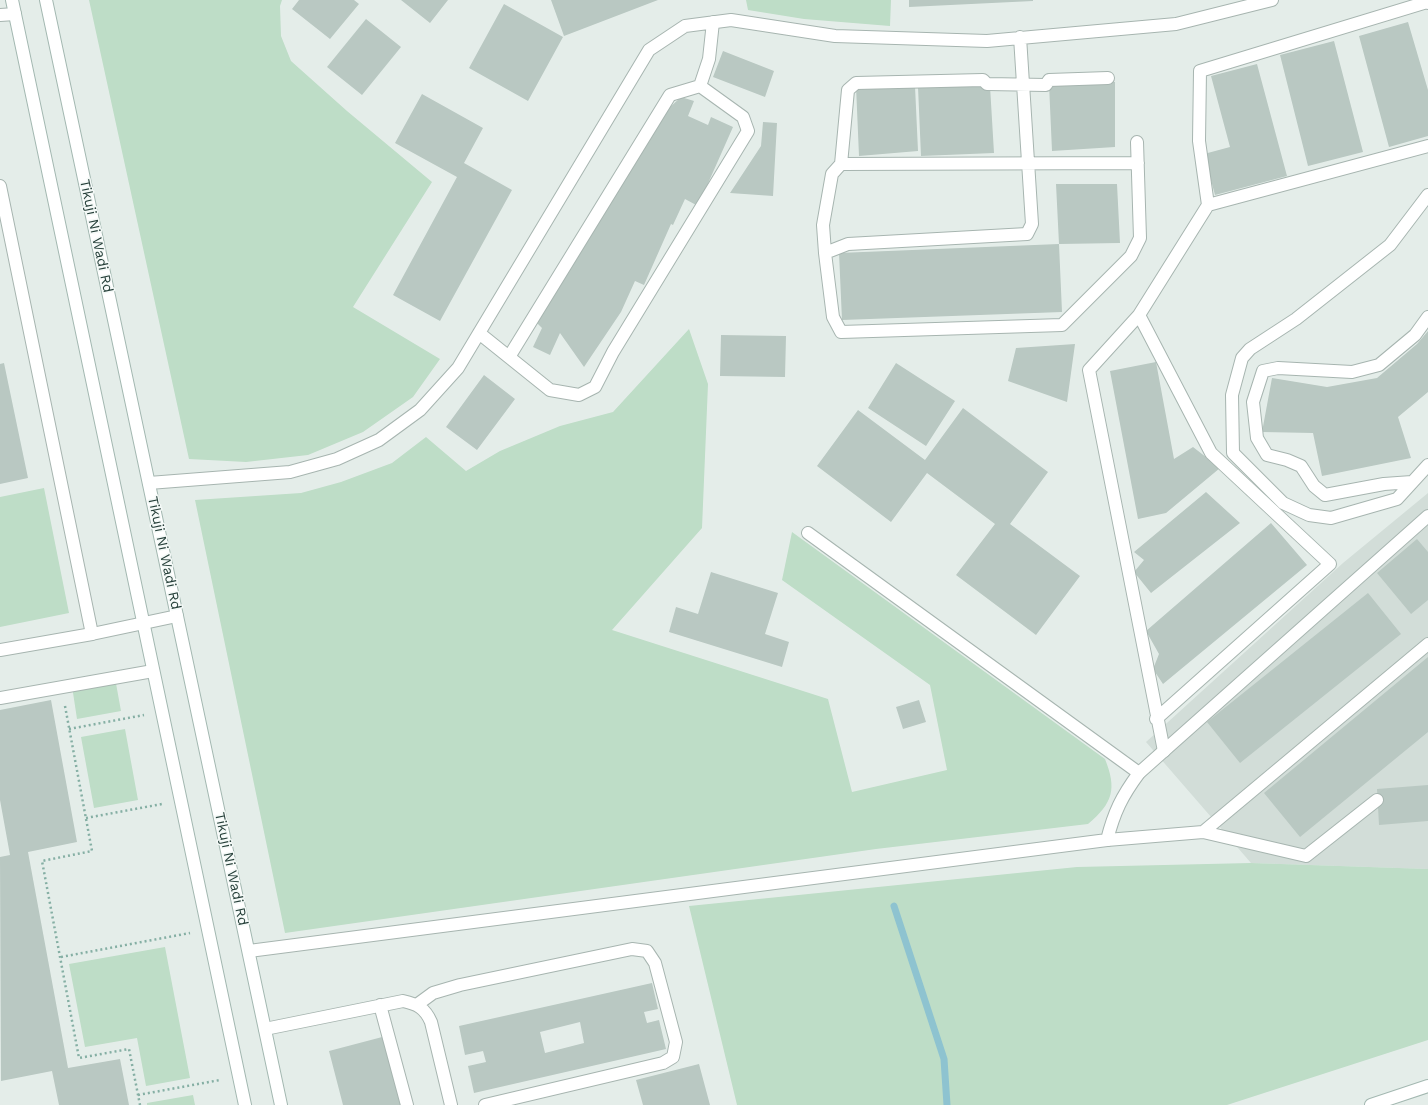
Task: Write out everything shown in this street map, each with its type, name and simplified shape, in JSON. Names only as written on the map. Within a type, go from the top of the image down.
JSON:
[{"type":"street","points":[[12,0],[245,1105]]},
{"type":"street","name":"Tikuji Ni Wadi Rd","points":[[46,0],[282,1105]]},
{"type":"street","points":[[149,483],[290,472],[337,459],[379,440],[420,410],[458,368],[649,50],[685,26],[732,20],[835,36],[987,40],[1176,24],[1272,0]]},
{"type":"street","points":[[1164,751],[1156,719],[1089,370],[1139,315],[1208,205],[1199,141],[1200,71],[1420,4],[1428,3]]},
{"type":"street","points":[[0,15],[15,14]]},
{"type":"street","points":[[700,86],[709,59],[713,22]]},
{"type":"street","points":[[825,253],[848,244],[1027,234],[1032,224],[1020,37]]},
{"type":"street","points":[[1108,78],[1050,80],[1046,85],[987,84],[983,80],[856,83],[848,90],[842,164],[832,174],[823,225],[825,253],[834,317],[841,332],[1062,325],[1131,256],[1140,238],[1137,142]]},
{"type":"street","points":[[479,333],[550,390],[578,395],[595,387],[613,352],[748,131],[743,117],[700,86],[682,90],[670,95],[509,357]]},
{"type":"street","points":[[1208,205],[1428,146]]},
{"type":"street","points":[[842,164],[1028,165],[1138,163]]},
{"type":"street","points":[[0,186],[92,634]]},
{"type":"street","points":[[1428,195],[1390,244],[1296,319],[1250,349],[1242,358],[1232,395],[1233,453],[1283,503],[1309,515],[1331,518],[1397,499],[1428,464]]},
{"type":"street","points":[[1139,315],[1211,453],[1330,564],[1156,719]]},
{"type":"street","points":[[1412,482],[1384,484],[1325,495],[1314,486],[1301,466],[1287,460],[1267,455],[1257,438],[1253,402],[1263,371],[1278,368],[1352,372],[1379,366],[1415,335],[1428,318]]},
{"type":"street","points":[[1107,840],[1113,815],[1124,793],[1139,773],[1428,516]]},
{"type":"street","points":[[808,533],[1139,773]]},
{"type":"street","points":[[0,650],[92,634],[177,616]]},
{"type":"street","points":[[1203,832],[1428,644]]},
{"type":"street","points":[[0,698],[153,671]]},
{"type":"street","points":[[249,952],[1107,840],[1203,832],[1306,856],[1377,800]]},
{"type":"street","points":[[418,1004],[433,993],[460,985],[632,949],[647,951],[655,963],[676,1042],[673,1057],[663,1062],[485,1105]]},
{"type":"street","points":[[265,1029],[403,1001],[418,1004],[427,1013],[431,1022],[451,1105]]},
{"type":"street","points":[[380,1006],[407,1105]]},
{"type":"street","points":[[1371,1105],[1428,1086]]},
{"type":"path","points":[[62,687],[92,851],[42,861],[79,1058],[129,1049],[140,1105]]},
{"type":"path","points":[[69,729],[162,712]]},
{"type":"path","points":[[86,818],[180,800]]},
{"type":"path","points":[[61,957],[208,930]]},
{"type":"path","points":[[138,1095],[239,1076]]},
{"type":"shaded area","points":[[1428,493],[1428,869],[1251,863],[1146,742],[1343,563]]},
{"type":"green space","points":[[89,0],[282,0],[280,6],[281,36],[291,61],[347,111],[432,182],[353,307],[440,359],[413,397],[363,432],[308,455],[246,462],[189,459]]},
{"type":"green space","points":[[746,0],[891,0],[890,26],[804,19],[748,10]]},
{"type":"green space","points":[[689,329],[708,384],[702,528],[612,630],[828,699],[852,792],[947,770],[930,685],[782,580],[792,532],[1105,759],[1111,779],[1108,802],[1088,824],[876,849],[285,933],[195,500],[301,493],[341,482],[392,463],[426,437],[466,471],[500,451],[560,426],[613,412]]},
{"type":"green space","points":[[44,488],[69,613],[0,627],[0,497]]},
{"type":"green space","points":[[115,678],[121,711],[77,719],[72,686]]},
{"type":"green space","points":[[125,729],[138,800],[94,808],[81,737]]},
{"type":"green space","points":[[1251,863],[1428,869],[1428,1040],[1227,1105],[737,1105],[689,906],[1077,867]]},
{"type":"green space","points":[[165,947],[190,1078],[146,1086],[137,1038],[85,1047],[69,964]]},
{"type":"green space","points":[[193,1095],[195,1105],[147,1105],[147,1103]]},
{"type":"building","points":[[299,0],[354,0],[359,4],[330,39],[292,9]]},
{"type":"building","points":[[401,0],[448,0],[430,23]]},
{"type":"building","points":[[551,0],[658,0],[564,36]]},
{"type":"building","points":[[909,0],[1033,0],[1033,1],[909,7]]},
{"type":"building","points":[[504,4],[563,37],[528,101],[469,68]]},
{"type":"building","points":[[366,19],[401,47],[362,95],[327,67]]},
{"type":"building","points":[[1408,22],[1428,90],[1428,136],[1389,147],[1359,36]]},
{"type":"building","points":[[1334,41],[1363,152],[1308,166],[1280,55]]},
{"type":"building","points":[[723,51],[774,71],[765,97],[713,77]]},
{"type":"building","points":[[1257,64],[1287,176],[1215,195],[1204,154],[1230,147],[1211,76]]},
{"type":"building","points":[[1115,82],[1115,147],[1052,151],[1049,84]]},
{"type":"building","points":[[856,86],[915,86],[918,151],[859,156]]},
{"type":"building","points":[[990,86],[994,153],[921,156],[918,87]]},
{"type":"building","points":[[422,94],[483,128],[464,163],[512,190],[440,321],[393,295],[457,177],[395,143]]},
{"type":"building","points":[[681,97],[694,101],[688,116],[708,125],[711,117],[733,127],[698,206],[685,199],[673,225],[671,224],[644,285],[635,281],[621,312],[584,367],[560,333],[550,355],[533,347],[542,328],[535,321],[668,109]]},
{"type":"building","points":[[763,122],[777,123],[773,196],[730,193],[761,146]]},
{"type":"building","points":[[1056,184],[1117,184],[1120,243],[1059,244]]},
{"type":"building","points":[[1059,244],[1062,312],[842,320],[839,253]]},
{"type":"building","points":[[1428,331],[1428,392],[1398,417],[1411,458],[1322,476],[1313,433],[1262,432],[1272,378],[1327,387],[1377,378],[1417,344]]},
{"type":"building","points":[[721,335],[786,336],[785,377],[720,376]]},
{"type":"building","points":[[1075,344],[1067,402],[1008,381],[1016,348]]},
{"type":"building","points":[[1156,362],[1174,459],[1193,447],[1220,468],[1166,513],[1138,519],[1110,371]]},
{"type":"building","points":[[4,363],[28,478],[0,484],[0,364]]},
{"type":"building","points":[[896,363],[955,401],[926,446],[868,408]]},
{"type":"building","points":[[484,375],[515,399],[477,450],[446,427]]},
{"type":"building","points":[[963,408],[1048,472],[1010,524],[1080,576],[1036,635],[956,575],[995,524],[927,473],[891,522],[817,466],[858,410],[925,460]]},
{"type":"building","points":[[1206,492],[1240,523],[1151,593],[1134,572],[1144,560],[1134,552]]},
{"type":"building","points":[[1271,523],[1307,565],[1163,684],[1153,669],[1159,654],[1146,631]]},
{"type":"building","points":[[1417,539],[1428,552],[1428,600],[1411,614],[1377,573]]},
{"type":"building","points":[[711,572],[778,593],[765,634],[789,642],[782,667],[669,632],[676,607],[698,614]]},
{"type":"building","points":[[1368,593],[1401,634],[1240,763],[1207,722]]},
{"type":"building","points":[[1428,657],[1428,732],[1300,837],[1264,793]]},
{"type":"building","points":[[51,700],[77,842],[28,852],[68,1068],[120,1059],[129,1105],[59,1105],[52,1071],[1,1081],[0,857],[10,855],[0,800],[0,710]]},
{"type":"building","points":[[919,700],[926,722],[903,729],[896,707]]},
{"type":"building","points":[[1428,785],[1428,821],[1379,825],[1377,789]]},
{"type":"building","points":[[652,983],[658,1009],[644,1012],[647,1023],[659,1020],[666,1049],[474,1093],[468,1066],[486,1062],[483,1051],[465,1055],[459,1026]],"holes":[[[580,1022],[584,1043],[545,1053],[540,1032]]]},
{"type":"building","points":[[386,1036],[404,1105],[343,1105],[329,1051]]},
{"type":"building","points":[[699,1064],[710,1105],[643,1105],[636,1080]]},
{"type":"waterway","points":[[894,906],[944,1059],[947,1105]]}]
